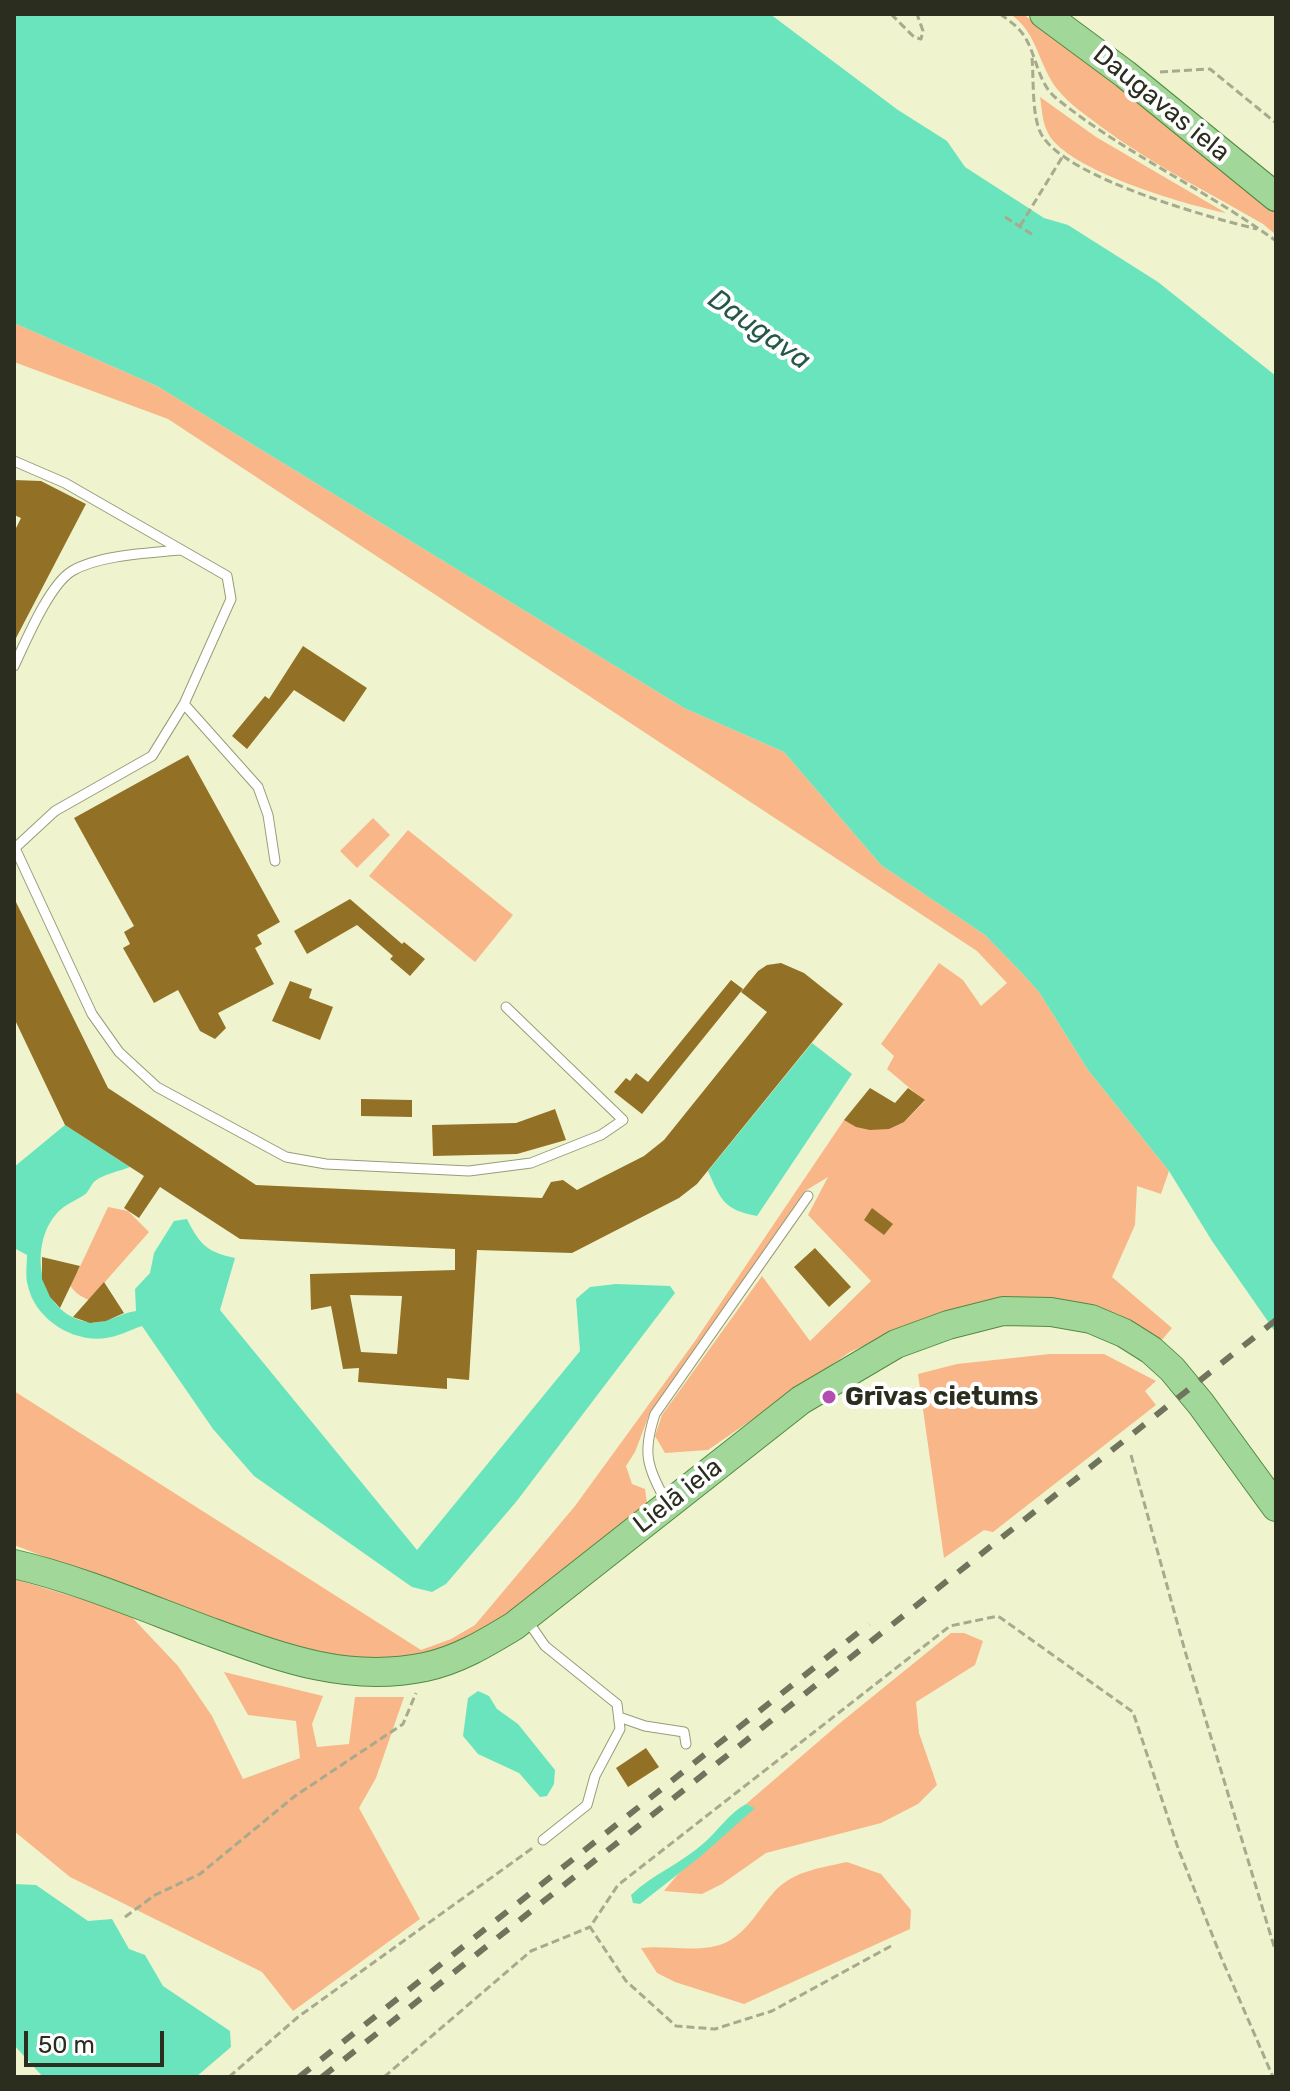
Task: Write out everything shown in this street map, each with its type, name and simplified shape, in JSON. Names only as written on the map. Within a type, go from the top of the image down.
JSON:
[{"type":"main road","name":"Daugavas iela","points":[[1044,14],[1125,74],[1276,197]]},
{"type":"main road","name":"Lielā iela","points":[[14,1564],[87,1585],[257,1649],[315,1667],[369,1673],[426,1667],[470,1652],[525,1617],[801,1400],[896,1344],[948,1325],[1003,1311],[1051,1312],[1091,1319],[1124,1333],[1151,1350],[1172,1369],[1201,1404],[1276,1507]]},
{"type":"lane","points":[[14,461],[65,483],[227,576],[231,599],[184,704],[152,756],[55,811],[14,847],[92,1014],[119,1052],[157,1087],[286,1157],[326,1164],[469,1171],[531,1163],[601,1135],[623,1120],[506,1007]]},
{"type":"lane","points":[[14,666],[44,604],[70,572],[113,557],[180,550]]},
{"type":"lane","points":[[184,704],[258,787],[268,815],[275,861]]},
{"type":"lane","points":[[667,1505],[651,1473],[645,1443],[655,1414],[808,1196]]},
{"type":"lane","points":[[525,1617],[545,1646],[617,1704],[620,1729],[595,1776],[587,1805],[543,1840]]},
{"type":"lane","points":[[619,1717],[645,1726],[684,1732],[686,1744]]},
{"type":"path","points":[[891,14],[914,37],[921,39],[923,31],[917,14]]},
{"type":"path","points":[[1000,14],[1020,30],[1041,79],[1053,95],[1135,155],[1222,204],[1276,241]]},
{"type":"path","points":[[1032,54],[1036,117],[1041,135],[1063,156],[1126,188],[1189,211],[1261,230]]},
{"type":"path","points":[[1158,71],[1210,69],[1276,123]]},
{"type":"path","points":[[1020,226],[1063,156]]},
{"type":"path","points":[[1005,217],[1033,235]]},
{"type":"path","points":[[1131,1455],[1185,1651],[1276,1953]]},
{"type":"path","points":[[384,2077],[531,1951],[590,1927],[618,1885],[950,1626],[998,1616],[1133,1712],[1183,1862],[1273,2077]]},
{"type":"path","points":[[125,1917],[155,1895],[200,1874],[295,1796],[403,1724],[426,1667]]},
{"type":"path","points":[[229,2077],[298,2017],[543,1840]]},
{"type":"path","points":[[590,1927],[626,1981],[676,2026],[715,2029],[772,2011],[891,1946]]},
{"type":"shaded area","points":[[1010,14],[1023,14],[1056,38],[1276,212],[1276,235],[1263,224],[1139,153],[1072,105],[1051,81],[1026,30]]},
{"type":"shaded area","points":[[1040,97],[1096,137],[1226,213],[1129,184],[1078,160],[1059,147],[1048,133]]},
{"type":"shaded area","points":[[14,323],[157,386],[684,708],[784,752],[881,865],[985,935],[1021,972],[1039,992],[1088,1070],[1169,1171],[1161,1194],[1137,1186],[1135,1225],[1112,1277],[1172,1328],[1161,1341],[1118,1314],[1065,1301],[1002,1300],[930,1316],[850,1352],[708,1450],[665,1453],[655,1436],[662,1415],[762,1276],[810,1341],[871,1281],[808,1215],[828,1177],[805,1191],[649,1415],[635,1452],[626,1466],[632,1484],[645,1489],[647,1503],[529,1600],[451,1646],[418,1657],[382,1660],[308,1650],[234,1628],[14,1545],[14,1391],[421,1650],[451,1639],[475,1625],[575,1506],[695,1341],[844,1120],[904,1122],[925,1101],[887,1069],[894,1056],[881,1044],[939,963],[963,980],[981,1006],[1007,983],[977,951],[168,419],[14,362]]},
{"type":"shaded area","points":[[373,818],[390,835],[357,868],[340,851]]},
{"type":"shaded area","points":[[408,830],[513,915],[475,962],[369,876]]},
{"type":"shaded area","points":[[108,1207],[128,1211],[149,1232],[89,1300],[72,1288],[65,1268],[78,1271]]},
{"type":"shaded area","points":[[1050,1354],[1104,1354],[1156,1381],[1145,1391],[1156,1405],[993,1532],[984,1530],[944,1558],[918,1374],[957,1364]]},
{"type":"shaded area","points":[[14,1579],[128,1613],[178,1666],[212,1716],[243,1779],[300,1758],[296,1721],[248,1715],[224,1672],[323,1696],[312,1724],[317,1747],[349,1744],[355,1697],[404,1697],[376,1778],[359,1808],[420,1919],[293,2011],[262,1972],[70,1877],[14,1831]]},
{"type":"shaded area","points":[[951,1633],[964,1633],[983,1641],[975,1665],[916,1702],[919,1733],[937,1785],[918,1804],[881,1823],[766,1853],[702,1894],[664,1891],[678,1874],[754,1808],[746,1804]]},
{"type":"shaded area","points":[[847,1862],[881,1874],[911,1910],[910,1929],[744,2004],[675,1982],[657,1973],[641,1948],[707,1948],[727,1942],[741,1932],[774,1892],[790,1879],[808,1871]]},
{"type":"water","name":"Daugava","points":[[14,14],[770,14],[898,110],[947,141],[965,167],[1044,218],[1068,225],[1158,282],[1276,376],[1276,1333],[1212,1241],[1169,1171],[1088,1070],[1039,992],[985,935],[881,865],[784,752],[684,708],[157,386],[14,323]]},
{"type":"water","points":[[812,1043],[852,1074],[757,1216],[737,1211],[725,1202],[708,1171]]},
{"type":"water","points":[[65,1125],[130,1167],[95,1181],[86,1194],[58,1212],[48,1226],[41,1259],[43,1276],[48,1292],[58,1306],[71,1316],[88,1322],[136,1311],[135,1289],[150,1273],[154,1253],[174,1221],[187,1219],[205,1246],[235,1258],[220,1310],[417,1550],[580,1351],[576,1299],[590,1287],[616,1284],[670,1286],[675,1293],[516,1502],[446,1584],[432,1592],[412,1587],[254,1476],[213,1429],[142,1326],[110,1337],[93,1339],[57,1326],[38,1309],[27,1282],[27,1255],[14,1248],[14,1167]]},
{"type":"water","points":[[478,1691],[489,1696],[497,1709],[518,1724],[555,1770],[554,1784],[547,1796],[540,1797],[519,1773],[478,1754],[463,1736],[468,1698]]},
{"type":"water","points":[[746,1804],[755,1808],[640,1904],[633,1903],[631,1895],[695,1850]]},
{"type":"water","points":[[14,1884],[36,1885],[88,1921],[112,1919],[129,1949],[145,1955],[163,1986],[230,2031],[231,2047],[196,2077],[43,2077],[14,2045]]},
{"type":"building","points":[[14,480],[41,481],[86,504],[14,642],[14,532],[21,518],[14,515]]},
{"type":"building","points":[[303,646],[367,688],[344,722],[294,690],[247,749],[232,736],[265,696],[269,699]]},
{"type":"building","points":[[188,755],[280,922],[257,935],[262,944],[255,948],[274,984],[218,1013],[226,1028],[215,1039],[200,1031],[178,990],[154,1003],[123,948],[130,944],[124,932],[134,926],[74,818]]},
{"type":"building","points":[[14,898],[108,1088],[256,1185],[542,1198],[551,1182],[563,1180],[577,1190],[644,1156],[664,1140],[767,1012],[741,992],[767,965],[781,963],[804,973],[843,1004],[697,1184],[679,1198],[572,1253],[477,1250],[469,1380],[447,1378],[447,1389],[358,1382],[359,1368],[343,1369],[331,1306],[311,1310],[310,1274],[455,1270],[455,1249],[240,1239],[160,1187],[139,1218],[124,1208],[144,1176],[65,1125],[14,1018]],"holes":[[[350,1295],[402,1296],[397,1354],[361,1352]]]},
{"type":"building","points":[[350,899],[402,944],[404,942],[425,959],[410,976],[390,959],[393,956],[357,925],[307,954],[294,931]]},
{"type":"building","points":[[731,980],[743,989],[642,1114],[614,1092],[626,1078],[630,1081],[636,1073],[648,1082]]},
{"type":"building","points":[[290,981],[312,989],[309,998],[333,1007],[320,1040],[272,1021]]},
{"type":"building","points":[[870,1088],[895,1103],[908,1088],[925,1100],[904,1122],[889,1129],[856,1127],[844,1120]]},
{"type":"building","points":[[361,1099],[412,1100],[412,1117],[361,1116]]},
{"type":"building","points":[[555,1109],[566,1140],[517,1154],[433,1156],[432,1125],[516,1123]]},
{"type":"building","points":[[872,1208],[893,1224],[884,1235],[864,1220]]},
{"type":"building","points":[[815,1248],[851,1287],[829,1307],[794,1267]]},
{"type":"building","points":[[42,1257],[80,1266],[60,1308],[50,1297],[42,1279]]},
{"type":"building","points":[[104,1282],[124,1313],[106,1321],[90,1323],[73,1317]]},
{"type":"building","points":[[646,1748],[659,1767],[628,1787],[616,1768]]},
{"type":"railway","points":[[322,2077],[1276,1320]]},
{"type":"railway","points":[[299,2077],[869,1624]]},
{"type":"place","name":"Grīvas cietums","points":[[829,1397]]}]
